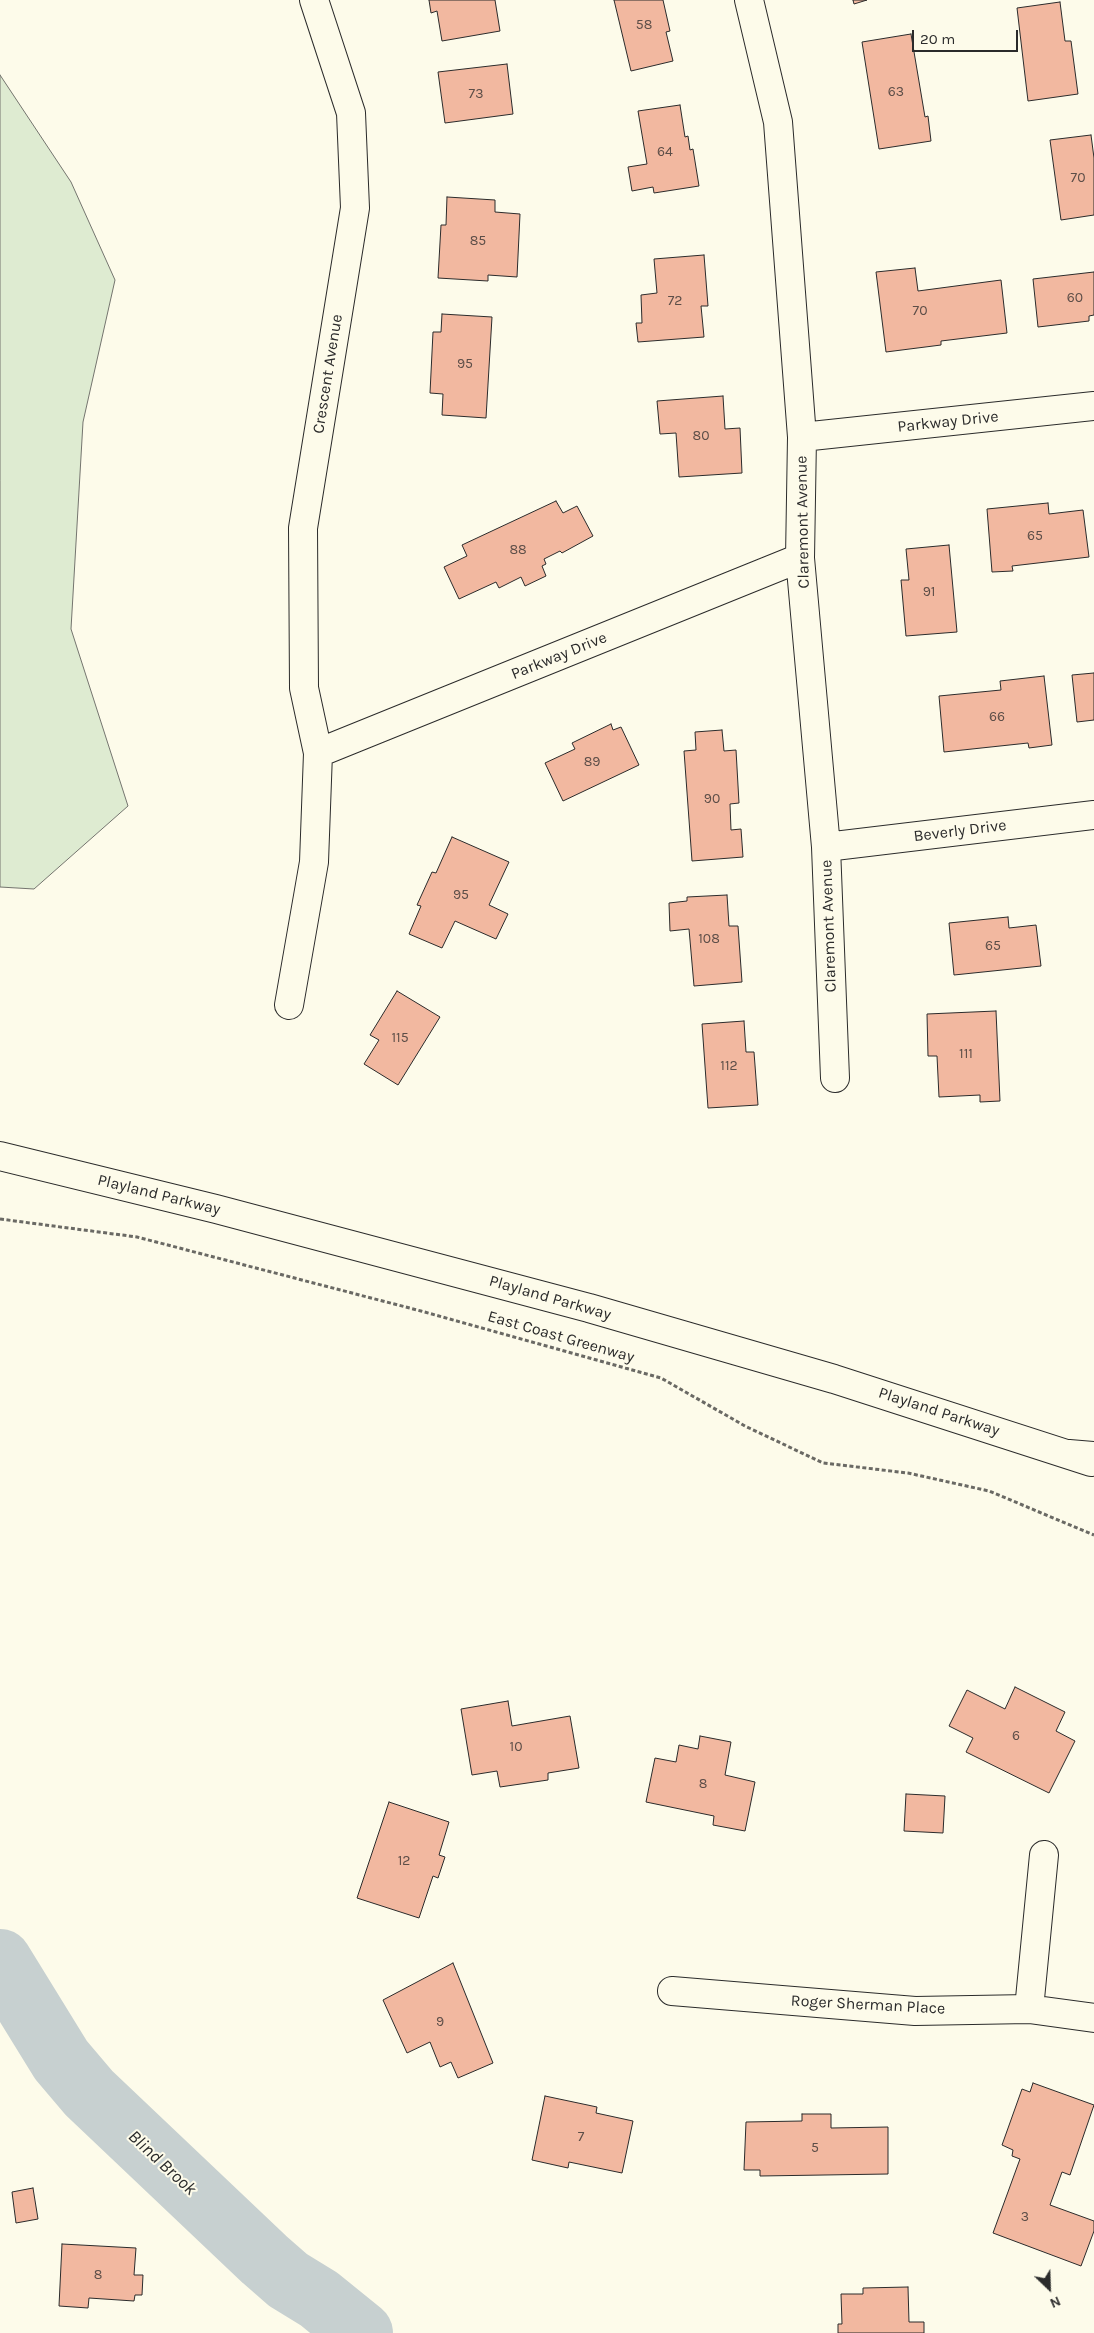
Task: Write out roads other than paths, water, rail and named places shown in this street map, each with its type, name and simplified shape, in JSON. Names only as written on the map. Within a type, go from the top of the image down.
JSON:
[{"type":"street","name":"Crescent Avenue","points":[[290,1005],[314,862],[318,753],[304,688],[302,528],[355,208],[351,113],[314,0]]},
{"type":"street","name":"Claremont Avenue","points":[[749,0],[778,122],[802,437],[800,558],[826,847],[834,1078]]},
{"type":"street","name":"Parkway Drive","points":[[802,437],[1094,406]]},
{"type":"street","name":"Parkway Drive","points":[[318,753],[800,558]]},
{"type":"street","name":"Beverly Drive","points":[[826,847],[1094,815]]},
{"type":"street","name":"Playland Parkway","points":[[0,1156],[226,1211],[589,1308],[834,1379],[1086,1458]]},
{"type":"street","points":[[1029,2009],[1044,1855]]},
{"type":"street","name":"Roger Sherman Place","points":[[672,1991],[915,2011],[1029,2009],[1094,2018]]},
{"type":"waterway","name":"Blind Brook","points":[[0,1961],[61,2060],[89,2093],[264,2259],[288,2280],[319,2299],[361,2333]]}]
